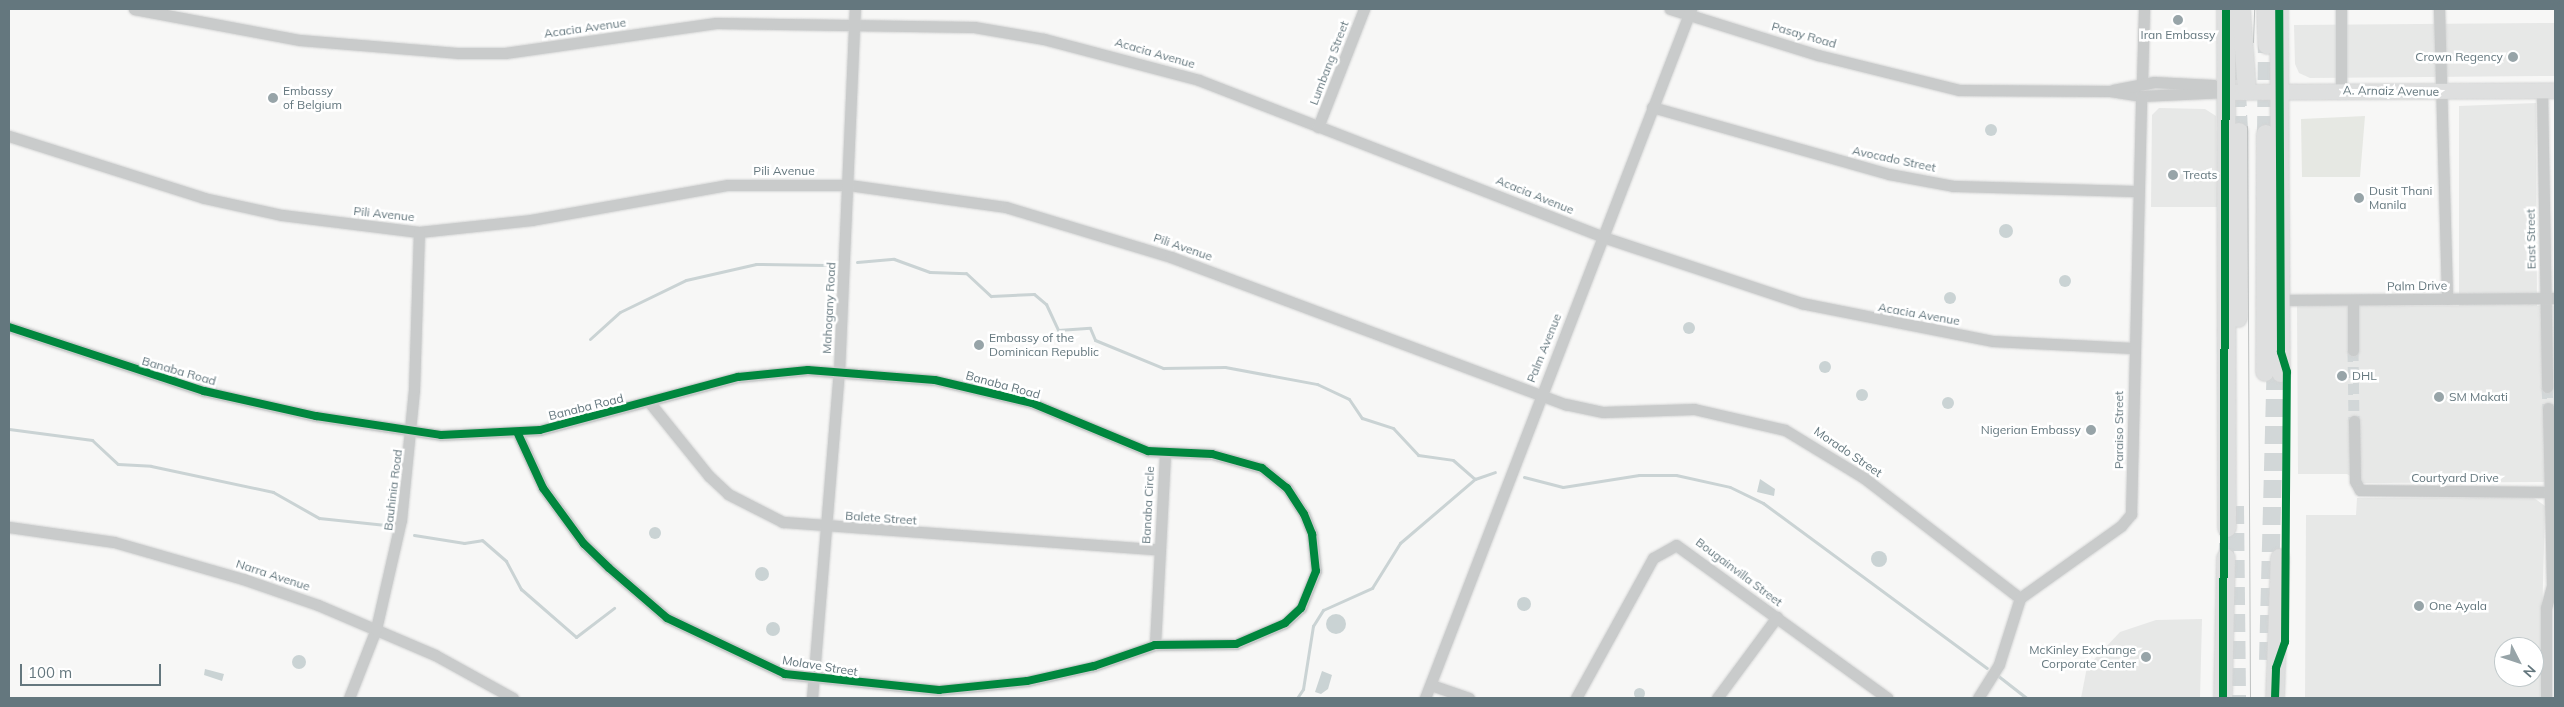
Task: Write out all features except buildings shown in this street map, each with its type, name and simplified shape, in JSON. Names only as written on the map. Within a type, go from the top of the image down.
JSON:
[{"type":"highway","points":[[2226,9],[2227,528]]},
{"type":"highway","points":[[2241,9],[2247,91]]},
{"type":"highway","points":[[2266,9],[2267,45]]},
{"type":"highway","points":[[2266,134],[2273,372],[2280,300],[2279,9]]},
{"type":"highway","points":[[2227,435],[2237,380],[2239,132]]},
{"type":"highway","points":[[2223,698],[2226,558]]},
{"type":"highway","points":[[2275,698],[2280,558]]},
{"type":"main road","name":"A. Arnaiz Avenue","points":[[2226,92],[2280,90],[2443,92],[2548,90]]},
{"type":"street","name":"Acacia Avenue","points":[[134,9],[205,26],[300,40],[459,53],[505,53],[716,23],[855,21],[974,27],[1044,39],[1199,80],[1604,237],[1801,303],[1870,319],[1993,341],[2133,348]]},
{"type":"street","name":"Mahogany Road","points":[[812,698],[840,372],[855,9]]},
{"type":"street","name":"Lumbang Street","points":[[1318,127],[1364,9]]},
{"type":"street","name":"Pasay Road","points":[[1670,9],[1689,12],[1818,55],[1968,89],[2110,91],[2140,96],[2226,92]]},
{"type":"street","points":[[2142,82],[2144,9]]},
{"type":"street","points":[[2341,9],[2341,91]]},
{"type":"street","points":[[2439,9],[2438,69],[2443,92],[2447,299]]},
{"type":"street","name":"Palm Avenue","points":[[1425,698],[1689,12]]},
{"type":"street","name":"Pasay Road","points":[[2110,91],[2142,82],[2213,85],[2226,92]]},
{"type":"street","name":"East Street","points":[[2547,387],[2550,298],[2548,90]]},
{"type":"street","name":"Paraiso Street","points":[[2020,598],[2121,526],[2131,514],[2133,348],[2140,96]]},
{"type":"street","name":"Avocado Street","points":[[1652,107],[1876,171],[1953,186],[2137,190]]},
{"type":"street","name":"Pili Avenue","points":[[9,136],[204,198],[282,216],[419,232],[531,220],[728,185],[849,185],[1006,207],[1171,256],[1541,395]]},
{"type":"street","name":"Bauhinia Road","points":[[349,698],[376,629],[401,520],[411,431],[419,232]]},
{"type":"street","name":"Palm Drive","points":[[2280,300],[2353,301],[2550,298]]},
{"type":"street","points":[[2353,301],[2353,350]]},
{"type":"street","name":"Banaba Road","points":[[9,327],[204,392],[411,431],[518,434],[650,403],[738,376],[840,372],[935,380],[990,392],[1165,454]]},
{"type":"street","name":"Morado Street","points":[[1541,395],[1592,412],[1694,409],[1785,430],[1864,478],[2020,598]]},
{"type":"street","name":"Balete Street","points":[[650,403],[688,456],[728,494],[783,522],[828,529],[1160,550]]},
{"type":"street","points":[[2546,698],[2546,608],[2553,589],[2548,408]]},
{"type":"street","name":"Courtyard Drive","points":[[2354,421],[2355,481],[2360,490],[2550,492]]},
{"type":"street","name":"Molave Street","points":[[518,434],[542,488],[584,544],[667,618],[751,661],[815,678],[939,694],[1027,681],[1094,666],[1155,645]]},
{"type":"street","name":"Banaba Circle","points":[[1165,454],[1240,458],[1274,476],[1304,514],[1312,534],[1316,571],[1301,608],[1260,638],[1212,647],[1155,645],[1165,454]]},
{"type":"street","name":"Narra Avenue","points":[[9,527],[114,542],[243,579],[376,629],[435,654],[512,698]]},
{"type":"street","name":"Bougainvilla Street","points":[[1576,698],[1653,558],[1665,548],[1684,547],[1887,698]]},
{"type":"street","points":[[1978,698],[1999,664],[2020,598]]},
{"type":"street","points":[[1716,698],[1777,618]]},
{"type":"street","points":[[1431,685],[1469,698]]},
{"type":"shaded area","points":[[2555,23],[2555,76],[2310,78],[2299,73],[2295,64],[2294,25]]},
{"type":"shaded area","points":[[2536,103],[2537,306],[2555,306],[2555,482],[2363,483],[2347,474],[2298,474],[2297,305],[2459,306],[2459,106]]},
{"type":"shaded area","points":[[2159,108],[2205,109],[2216,116],[2217,207],[2151,207],[2152,115]]},
{"type":"shaded area","points":[[2365,116],[2360,177],[2302,177],[2301,119]]},
{"type":"shaded area","points":[[1989,124],[1993,124],[1997,130],[1993,136],[1989,136],[1985,132],[1985,128]]},
{"type":"shaded area","points":[[2003,224],[2009,224],[2013,231],[2009,238],[2003,238],[1999,234],[1999,228]]},
{"type":"shaded area","points":[[2063,275],[2067,275],[2071,281],[2067,287],[2063,287],[2059,283],[2059,279]]},
{"type":"shaded area","points":[[1950,292],[1956,298],[1950,304],[1944,298]]},
{"type":"shaded area","points":[[1691,322],[1694,323],[1694,333],[1687,334],[1684,333],[1683,326],[1684,323]]},
{"type":"shaded area","points":[[1823,361],[1827,361],[1831,367],[1827,373],[1823,373],[1819,369],[1819,365]]},
{"type":"shaded area","points":[[1862,389],[1868,395],[1862,401],[1856,395]]},
{"type":"shaded area","points":[[1948,397],[1954,403],[1948,409],[1942,403]]},
{"type":"shaded area","points":[[1760,479],[1775,489],[1774,496],[1757,492]]},
{"type":"shaded area","name":"One Ayala","points":[[2357,498],[2534,498],[2545,506],[2542,637],[2494,637],[2494,687],[2540,687],[2540,698],[2305,698],[2306,515],[2356,515]]},
{"type":"shaded area","points":[[657,527],[660,528],[660,538],[653,539],[650,538],[649,531],[650,528]]},
{"type":"shaded area","points":[[1879,551],[1885,553],[1887,559],[1885,565],[1879,567],[1873,565],[1871,559],[1873,553]]},
{"type":"shaded area","points":[[762,567],[767,569],[769,574],[767,579],[762,581],[757,579],[755,574],[757,569]]},
{"type":"shaded area","points":[[1521,597],[1527,597],[1531,604],[1527,611],[1521,611],[1517,607],[1517,601]]},
{"type":"shaded area","points":[[1336,614],[1343,617],[1346,624],[1343,631],[1336,634],[1329,631],[1326,624],[1329,617]]},
{"type":"shaded area","name":"McKinley Exchange Corporate Center","points":[[2202,619],[2200,698],[2081,698],[2087,667],[2120,632],[2156,620]]},
{"type":"shaded area","points":[[770,622],[776,622],[780,629],[776,636],[770,636],[766,632],[766,626]]},
{"type":"shaded area","points":[[299,655],[304,657],[306,662],[304,667],[299,669],[294,667],[292,662],[294,657]]},
{"type":"shaded area","points":[[205,669],[224,674],[222,681],[204,675]]},
{"type":"shaded area","points":[[1322,671],[1332,675],[1328,689],[1321,694],[1315,692]]},
{"type":"shaded area","points":[[1639,687],[1645,693],[1639,699],[1633,693]]},
{"type":"waterway","points":[[857,262],[894,259],[930,272],[966,273],[991,296],[1034,294],[1046,304],[1058,330],[1090,328],[1095,340],[1163,368],[1225,367],[1317,384],[1349,399],[1362,418],[1393,428],[1418,455],[1453,460],[1475,479]]},
{"type":"waterway","points":[[590,339],[620,312],[686,280],[756,264],[826,265]]},
{"type":"waterway","points":[[9,429],[92,440],[118,464],[151,466],[273,492],[319,518],[386,525]]},
{"type":"waterway","points":[[1297,698],[1303,689],[1313,626],[1323,610],[1372,588],[1400,543],[1475,479],[1495,472]]},
{"type":"waterway","points":[[1524,477],[1563,487],[1639,475],[1676,475],[1730,487],[1763,503],[1987,668]]},
{"type":"waterway","points":[[414,535],[464,543],[482,540],[506,561],[521,589],[576,637],[614,608]]},
{"type":"waterway","points":[[1997,675],[2026,698]]},
{"type":"tunnel","points":[[2234,35],[2239,132]]},
{"type":"tunnel","points":[[2266,134],[2267,45]]},
{"type":"tunnel","points":[[2353,350],[2354,421]]},
{"type":"tunnel","points":[[2268,660],[2276,356]]},
{"type":"tunnel","points":[[2547,387],[2548,408]]},
{"type":"tunnel","points":[[2235,506],[2237,698]]},
{"type":"tunnel","points":[[2226,558],[2227,528]]},
{"type":"tram line","points":[[2253,42],[2254,9]]},
{"type":"tram line","points":[[2247,126],[2250,698]]},
{"type":"cycle path","points":[[2223,698],[2226,9]]},
{"type":"cycle path","points":[[2275,698],[2276,668],[2285,642],[2287,372],[2281,352],[2279,9]]},
{"type":"cycle path","points":[[9,327],[204,391],[316,416],[441,435],[540,430],[738,377],[808,370],[935,380],[1032,403],[1148,451],[1212,454],[1262,468],[1287,488],[1304,514],[1312,534],[1316,571],[1301,608],[1285,623],[1236,644],[1155,645],[1094,666],[1027,681],[939,690],[785,674],[667,618],[609,568],[584,544],[543,488],[518,434]]},
{"type":"place","name":"Iran Embassy","points":[[2178,20]]},
{"type":"place","name":"Crown Regency","points":[[2513,57]]},
{"type":"place","name":"Embassy of Belgium","points":[[273,98]]},
{"type":"place","name":"Treats","points":[[2173,175]]},
{"type":"place","name":"Dusit Thani Manila","points":[[2359,198]]},
{"type":"place","name":"Embassy of the Dominican Republic","points":[[979,345]]},
{"type":"place","name":"DHL","points":[[2342,376]]},
{"type":"place","name":"SM Makati","points":[[2439,397]]},
{"type":"place","name":"Nigerian Embassy","points":[[2091,430]]},
{"type":"place","name":"One Ayala","points":[[2419,606]]},
{"type":"place","name":"McKinley Exchange Corporate Center","points":[[2146,657]]}]
